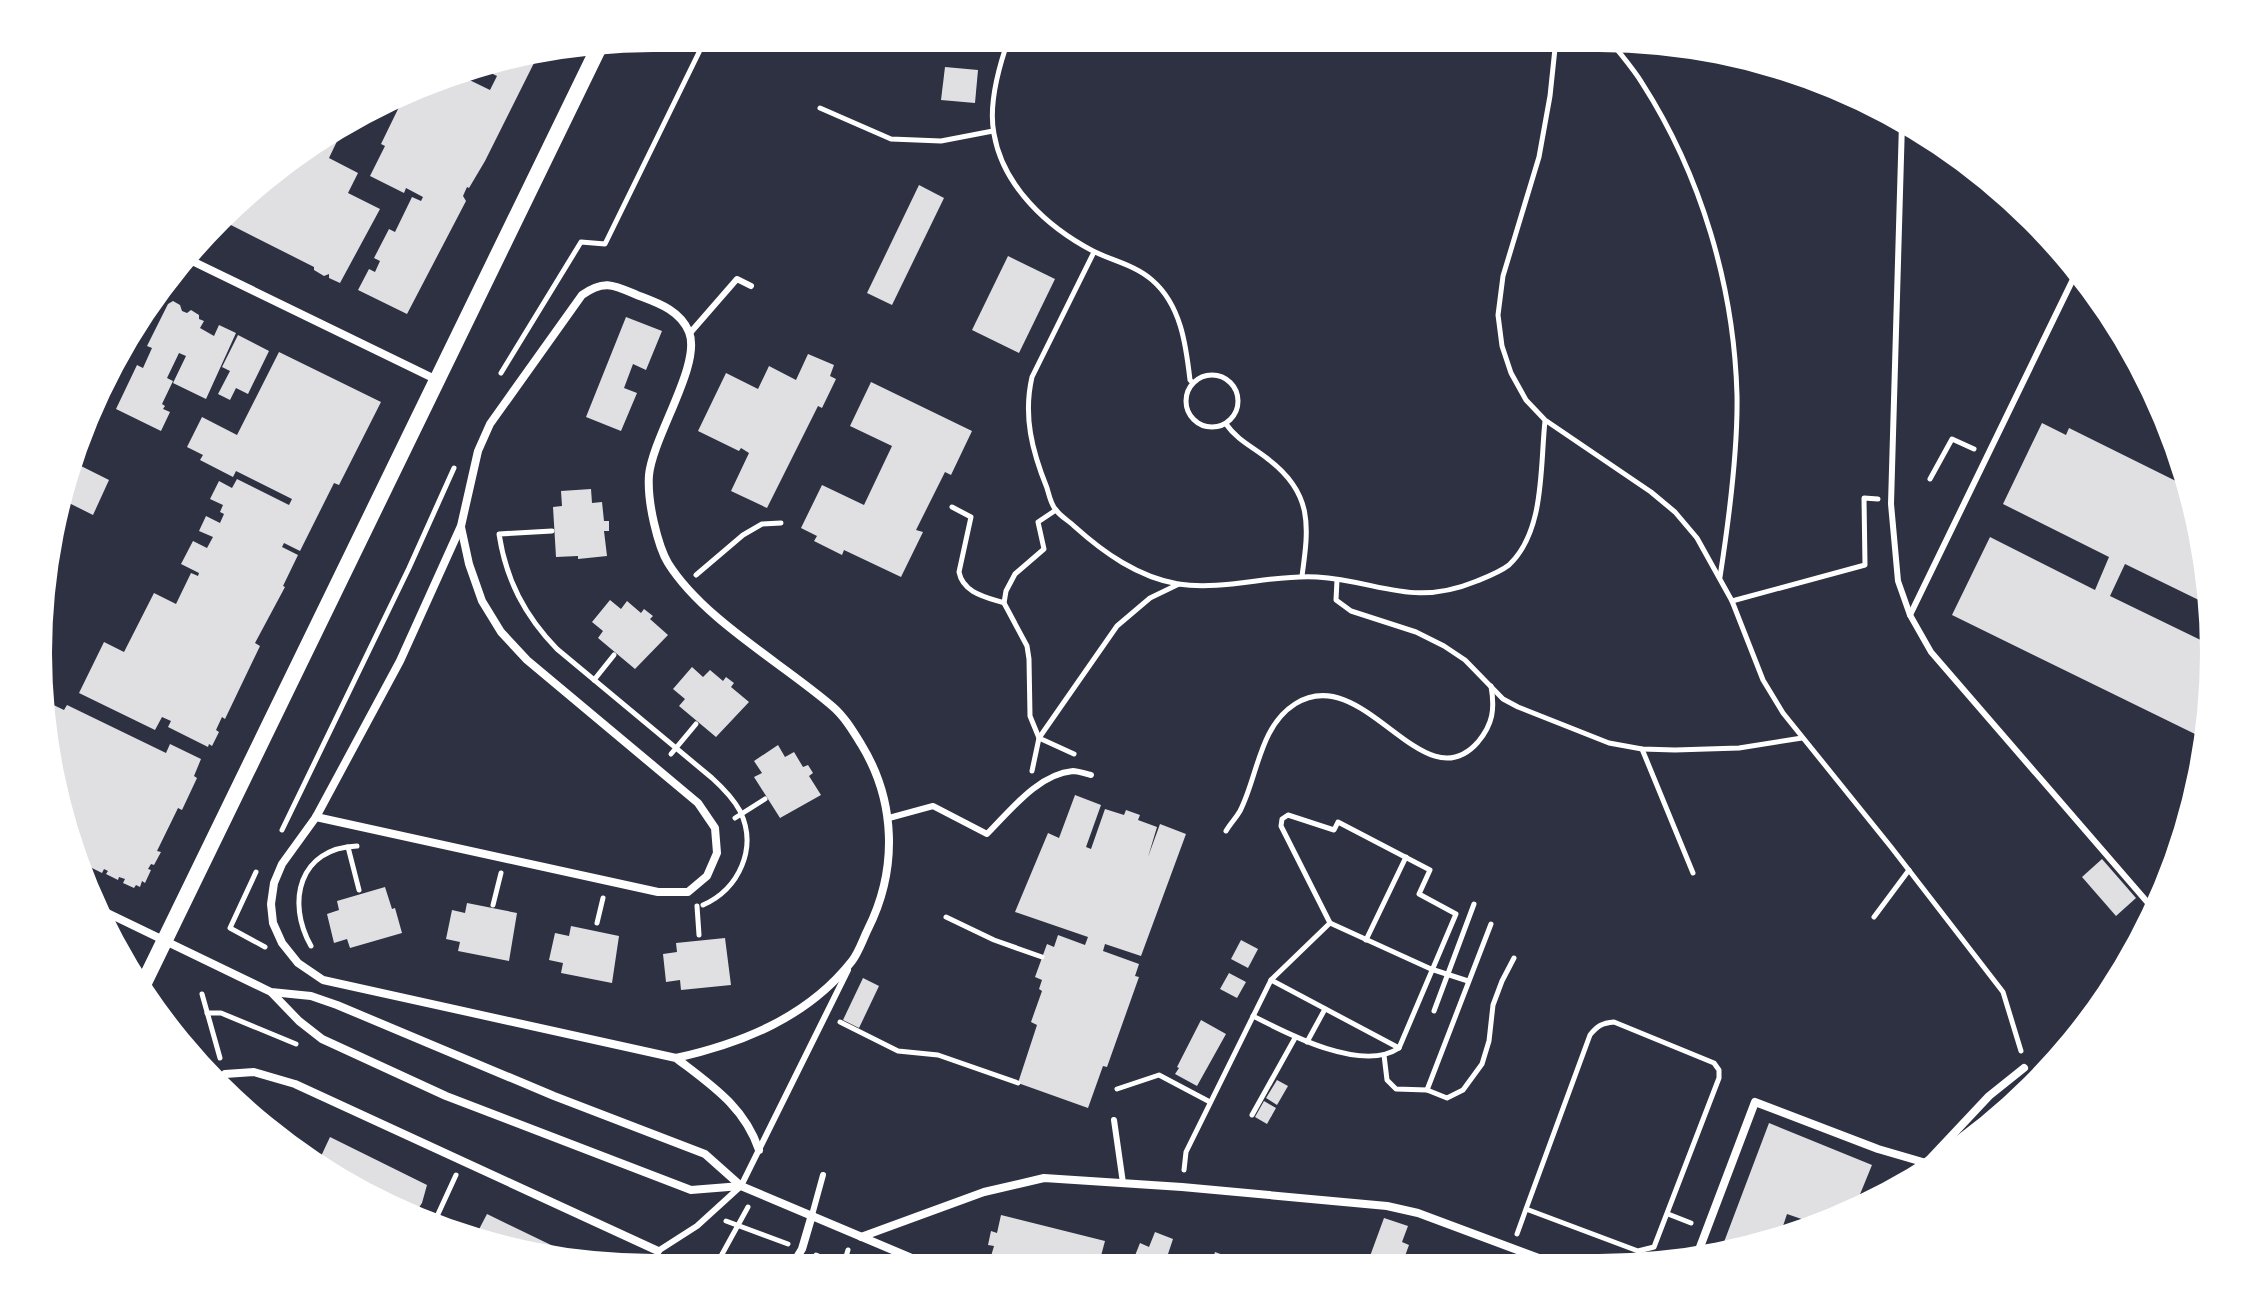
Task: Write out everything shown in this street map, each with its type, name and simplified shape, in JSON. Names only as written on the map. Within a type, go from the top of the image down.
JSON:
[{"type":"main road","points":[[147,977],[595,55]]},
{"type":"street","points":[[196,263],[437,380]]},
{"type":"street","points":[[676,1058],[731,1043],[797,1013],[822,993],[854,959],[875,916],[883,886],[888,863],[889,818],[876,772],[853,731],[835,707],[769,659],[693,595],[667,561],[654,522],[649,476],[662,430],[690,363],[693,348],[690,333],[667,306],[614,285],[596,285],[582,295],[490,424],[478,451],[461,526],[400,661],[316,817],[282,864],[274,883],[271,904],[273,923],[282,943],[298,963],[323,980],[676,1058],[744,1116],[752,1128],[759,1150]]},
{"type":"street","points":[[316,817],[658,892],[688,892],[707,876],[717,853],[715,828],[698,803],[527,660],[501,632],[482,601],[469,564],[461,526]]},
{"type":"street","points":[[112,915],[271,992],[322,1039],[446,1096],[691,1190],[741,1186]]},
{"type":"street","points":[[271,992],[311,996],[348,1009],[481,1066],[705,1154],[741,1186],[902,1254]]},
{"type":"street","points":[[1940,1148],[1989,1096],[2024,1068]]},
{"type":"street","points":[[226,1076],[254,1072],[295,1084],[658,1251]]},
{"type":"street","points":[[1701,1245],[1755,1102],[1878,1149],[1920,1161]]},
{"type":"street","points":[[861,1237],[984,1192],[1044,1178],[1387,1206],[1418,1213],[1528,1254]]},
{"type":"street","points":[[799,1254],[812,1215]]},
{"type":"lane","points":[[1902,134],[1891,504],[1898,581],[1910,615],[1931,652],[2146,901]]},
{"type":"lane","points":[[690,333],[737,279],[751,286]]},
{"type":"lane","points":[[1910,615],[2072,282]]},
{"type":"lane","points":[[889,818],[933,806],[987,834],[1030,791],[1052,778],[1074,771],[1091,775]]},
{"type":"lane","points":[[658,1251],[697,1226],[741,1186],[854,959]]},
{"type":"lane","points":[[1114,1120],[1123,1183]]},
{"type":"lane","points":[[812,1215],[823,1175]]},
{"type":"path","points":[[1004,52],[995,97],[993,131],[1008,174],[1022,194],[1052,225],[1094,252],[1136,268],[1154,281],[1179,320],[1193,383]]},
{"type":"path","points":[[1555,52],[1539,157],[1503,276],[1498,315],[1502,346],[1511,373],[1526,400],[1545,420],[1617,468],[1675,512],[1697,538],[1732,601],[1763,680],[1802,738],[2003,992],[2024,1068]]},
{"type":"path","points":[[1619,53],[1642,84],[1689,172],[1720,268],[1731,328],[1737,396],[1729,519],[1720,578]]},
{"type":"path","points":[[820,108],[891,139],[941,141],[993,131]]},
{"type":"path","points":[[1094,252],[1032,377],[1027,399],[1030,438],[1056,510],[1091,541],[1131,568],[1153,578],[1207,586],[1302,576],[1404,594],[1453,591],[1507,567],[1522,549],[1535,514],[1545,420]]},
{"type":"path","points":[[1208,375],[1217,375],[1231,383],[1239,398],[1235,414],[1226,424],[1204,426],[1190,415],[1186,398],[1193,383],[1208,375]]},
{"type":"path","points":[[1226,424],[1234,436],[1270,460],[1298,490],[1306,511],[1308,532],[1302,576]]},
{"type":"path","points":[[1930,479],[1952,439],[1973,451],[1978,440]]},
{"type":"path","points":[[1732,601],[1865,565],[1864,498],[1878,499]]},
{"type":"path","points":[[952,507],[971,517],[960,580],[969,590],[1004,603]]},
{"type":"path","points":[[1056,510],[1038,522],[1044,549],[1015,574],[1004,603],[1027,646],[1031,672],[1030,716],[1039,738],[1080,756],[1074,771]]},
{"type":"path","points":[[686,586],[743,535],[762,524],[781,523]]},
{"type":"path","points":[[552,531],[499,534],[502,555],[519,601],[539,631],[731,796],[742,815],[747,855],[738,875],[725,891],[687,911]]},
{"type":"path","points":[[1812,579],[1814,589]]},
{"type":"path","points":[[1337,580],[1336,600],[1351,611],[1416,632],[1444,646],[1465,660],[1503,699],[1609,743],[1642,749],[1739,748],[1802,738]]},
{"type":"path","points":[[1030,791],[1039,738],[1117,626],[1150,598],[1179,584]]},
{"type":"path","points":[[594,680],[614,655]]},
{"type":"path","points":[[1226,831],[1240,811],[1269,734],[1281,716],[1296,703],[1317,697],[1341,699],[1382,720],[1420,752],[1440,759],[1458,757],[1476,745],[1489,726],[1495,709],[1491,685]]},
{"type":"path","points":[[671,754],[696,724]]},
{"type":"path","points":[[1642,749],[1693,873]]},
{"type":"path","points":[[735,818],[765,799]]},
{"type":"path","points":[[1253,1016],[1295,1038],[1364,1056],[1384,1055],[1399,1048],[1431,969],[1456,914],[1419,894],[1430,870],[1338,822],[1334,830],[1288,815],[1282,819],[1281,826],[1330,923],[1431,969],[1468,981]]},
{"type":"path","points":[[320,955],[310,946],[302,929],[297,913],[298,896],[312,865],[326,853],[359,846]]},
{"type":"path","points":[[348,847],[359,890]]},
{"type":"path","points":[[1366,940],[1406,857]]},
{"type":"path","points":[[493,905],[502,868]]},
{"type":"path","points":[[1874,917],[1909,870]]},
{"type":"path","points":[[500,876],[515,879]]},
{"type":"path","points":[[597,923],[605,890]]},
{"type":"path","points":[[588,894],[618,900]]},
{"type":"path","points":[[696,904],[699,935]]},
{"type":"path","points":[[1434,1011],[1474,904]]},
{"type":"path","points":[[946,917],[994,940],[1042,957]]},
{"type":"path","points":[[1182,1187],[1186,1152],[1271,980],[1330,923]]},
{"type":"path","points":[[1427,1090],[1491,924]]},
{"type":"path","points":[[230,928],[272,951],[282,943]]},
{"type":"path","points":[[1384,1055],[1387,1080],[1393,1087],[1427,1090],[1447,1098],[1463,1090],[1478,1070],[1489,1041],[1493,1005],[1514,958]]},
{"type":"path","points":[[1271,980],[1399,1048]]},
{"type":"path","points":[[202,994],[220,1070]]},
{"type":"path","points":[[1307,1042],[1325,1009]]},
{"type":"path","points":[[825,1014],[898,1051],[938,1055],[1018,1083]]},
{"type":"path","points":[[1512,1248],[1526,1209],[1596,1027],[1614,1022],[1714,1063],[1719,1070],[1719,1078],[1654,1247],[1638,1251],[1526,1209]]},
{"type":"path","points":[[1252,1115],[1295,1038]]},
{"type":"path","points":[[1117,1089],[1159,1075],[1210,1102]]},
{"type":"path","points":[[438,1214],[463,1159]]},
{"type":"path","points":[[722,1254],[757,1192]]},
{"type":"building","points":[[533,65],[485,161],[467,187],[463,196],[466,201],[407,314],[358,290],[369,269],[375,272],[380,261],[374,258],[389,229],[395,232],[412,197],[421,201],[423,197],[406,188],[404,193],[370,176],[398,109],[471,81],[490,90],[497,76],[492,74]]},
{"type":"building","points":[[945,67],[978,70],[975,103],[941,100]]},
{"type":"building","points":[[336,142],[329,158],[358,173],[348,193],[380,209],[340,283],[329,278],[329,274],[324,276],[314,270],[314,267],[231,225],[287,176]]},
{"type":"building","points":[[919,185],[944,198],[892,305],[867,293]]},
{"type":"building","points":[[1008,256],[1055,279],[1019,353],[972,330]]},
{"type":"building","points":[[173,301],[180,305],[182,311],[187,313],[191,310],[199,315],[199,319],[204,321],[200,328],[214,336],[219,325],[236,333],[206,399],[173,383],[186,356],[179,353],[167,378],[173,381],[162,404],[165,406],[163,409],[170,412],[161,431],[116,409],[137,365],[143,368],[152,348],[147,346],[168,304]]},
{"type":"building","points":[[626,317],[662,331],[646,370],[633,364],[624,388],[637,393],[621,431],[586,417]]},
{"type":"building","points":[[238,335],[269,351],[248,394],[236,388],[230,400],[218,394],[230,371],[222,367]]},
{"type":"building","points":[[279,352],[381,402],[339,485],[334,483],[300,551],[284,543],[282,547],[298,555],[255,643],[260,646],[225,719],[222,717],[212,746],[209,744],[208,747],[168,727],[171,721],[162,717],[155,730],[79,693],[104,642],[124,652],[154,593],[176,604],[191,573],[198,576],[199,573],[181,564],[193,541],[207,548],[213,537],[199,531],[206,516],[220,523],[224,514],[220,512],[223,505],[210,499],[219,481],[232,488],[237,479],[289,505],[292,499],[236,471],[233,477],[200,460],[203,455],[187,447],[202,417],[237,435]]},
{"type":"building","points":[[808,354],[834,365],[830,376],[836,379],[822,408],[818,406],[767,508],[731,491],[749,453],[698,431],[726,373],[758,389],[769,366],[796,380]]},
{"type":"building","points":[[871,382],[972,431],[951,475],[945,472],[916,530],[923,532],[901,577],[844,550],[842,555],[814,541],[817,536],[801,528],[822,485],[864,505],[892,446],[850,426]]},
{"type":"building","points":[[2042,423],[2066,435],[2069,428],[2175,480],[2188,536],[2198,599],[2125,564],[2110,596],[2200,640],[2195,734],[1952,615],[1990,537],[2095,590],[2109,557],[2003,504]]},
{"type":"building","points":[[82,466],[109,480],[93,515],[71,504]]},
{"type":"building","points":[[591,489],[592,503],[602,502],[604,521],[609,521],[609,531],[604,531],[607,556],[578,559],[578,556],[556,557],[553,507],[562,506],[561,491]]},
{"type":"building","points":[[610,600],[621,609],[627,601],[641,613],[644,609],[668,635],[635,669],[598,638],[603,631],[592,622]]},
{"type":"building","points":[[692,667],[703,677],[710,670],[723,681],[726,677],[734,683],[731,687],[749,702],[716,737],[679,706],[685,699],[673,689]]},
{"type":"building","points":[[54,705],[64,710],[67,705],[166,753],[170,744],[201,759],[194,776],[197,778],[182,810],[178,808],[157,851],[161,852],[148,869],[151,870],[145,883],[142,881],[140,887],[136,885],[134,888],[123,883],[125,879],[119,877],[118,880],[106,874],[108,871],[104,869],[102,873],[92,868],[72,809]]},
{"type":"building","points":[[778,745],[785,757],[794,752],[803,767],[808,765],[813,773],[809,776],[821,795],[780,818],[754,777],[762,773],[754,761]]},
{"type":"building","points":[[1075,795],[1101,805],[1086,847],[1091,849],[1105,809],[1124,815],[1126,810],[1140,815],[1138,820],[1157,827],[1148,857],[1160,824],[1186,834],[1141,956],[1105,944],[1103,951],[1139,964],[1135,976],[1139,977],[1107,1067],[1103,1066],[1088,1108],[1018,1083],[1037,1025],[1031,1022],[1042,991],[1039,989],[1042,980],[1035,977],[1047,944],[1054,947],[1058,935],[1085,945],[1088,937],[1015,912],[1048,833],[1059,838]]},
{"type":"building","points":[[2102,859],[2136,898],[2116,916],[2082,877]]},
{"type":"building","points":[[385,887],[402,933],[350,948],[347,939],[334,943],[327,914],[339,910],[337,901]]},
{"type":"building","points":[[467,903],[517,913],[509,961],[458,951],[460,942],[446,939],[452,910],[465,913]]},
{"type":"building","points":[[571,926],[619,936],[612,983],[561,973],[563,963],[549,960],[555,933],[569,936]]},
{"type":"building","points":[[725,938],[731,985],[681,990],[680,980],[666,982],[663,954],[677,952],[676,943]]},
{"type":"building","points":[[1241,940],[1258,949],[1248,968],[1231,959]]},
{"type":"building","points":[[1229,973],[1246,982],[1237,998],[1220,989]]},
{"type":"building","points":[[863,978],[879,986],[859,1028],[843,1020]]},
{"type":"building","points":[[1201,1020],[1226,1034],[1197,1086],[1175,1074]]},
{"type":"building","points":[[1277,1080],[1288,1086],[1277,1105],[1266,1098]]},
{"type":"building","points":[[1264,1101],[1276,1108],[1267,1124],[1255,1117]]},
{"type":"building","points":[[1769,1123],[1872,1165],[1860,1194],[1801,1219],[1787,1214],[1783,1225],[1725,1240]]},
{"type":"building","points":[[330,1137],[427,1185],[422,1203],[420,1207],[387,1192],[322,1155]]},
{"type":"building","points":[[487,1214],[550,1245],[497,1234],[480,1228]]},
{"type":"building","points":[[1001,1215],[1105,1241],[1102,1254],[992,1254],[994,1246],[988,1245],[991,1231],[997,1233]]},
{"type":"building","points":[[1384,1218],[1408,1226],[1402,1242],[1409,1245],[1406,1254],[1371,1254]]},
{"type":"building","points":[[1155,1232],[1173,1239],[1168,1254],[1136,1254],[1140,1243],[1149,1247]]}]
